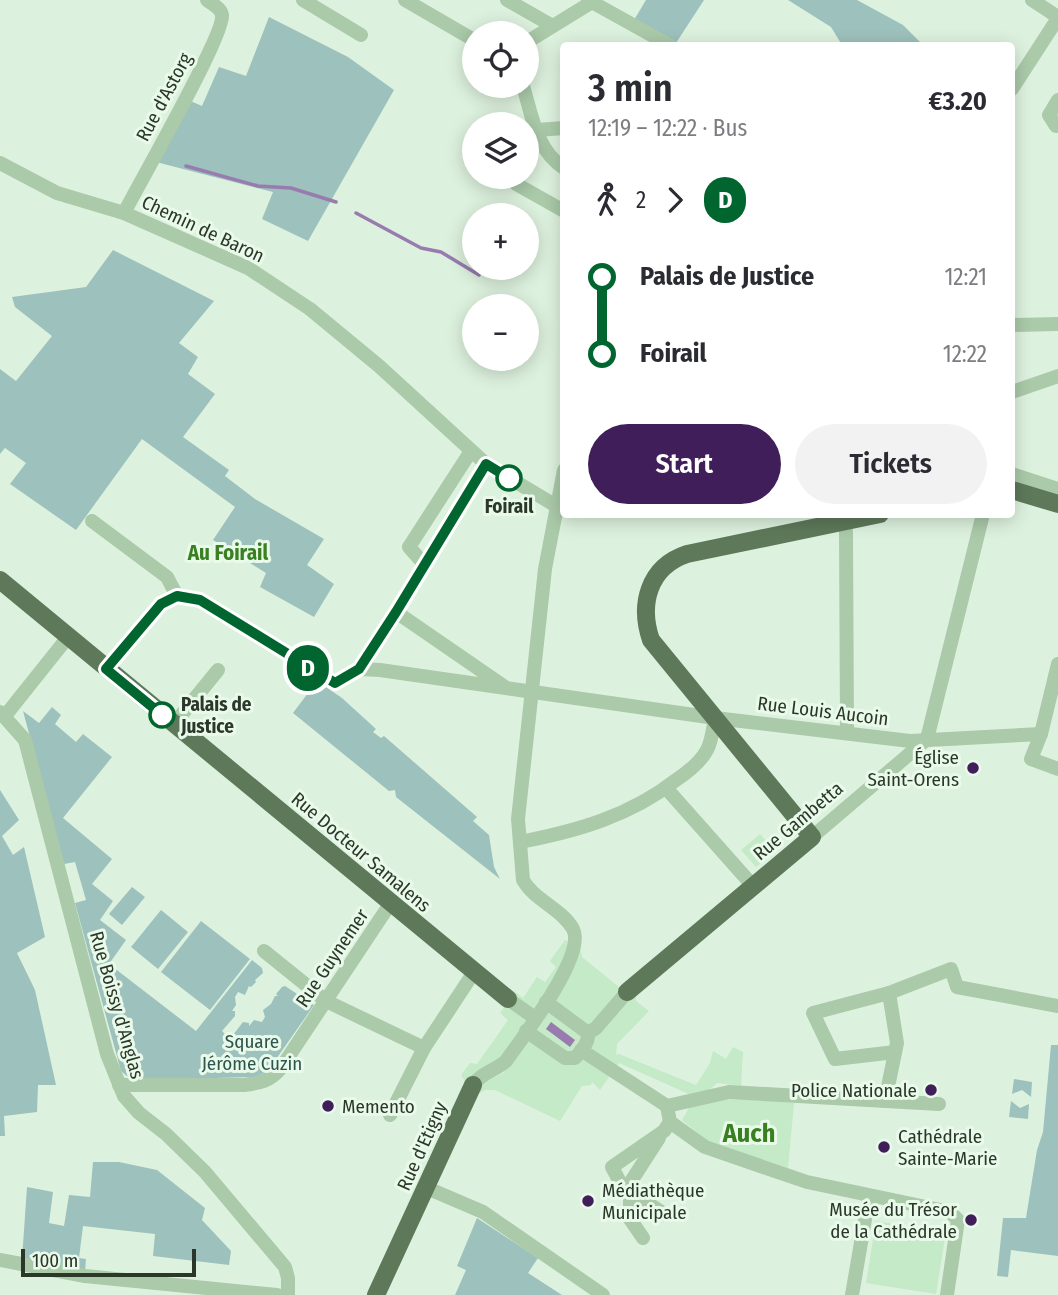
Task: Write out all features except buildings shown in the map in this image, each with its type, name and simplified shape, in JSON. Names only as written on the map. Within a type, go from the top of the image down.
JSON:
[{"type":"main road","points":[[1015,491],[1058,504]]},
{"type":"main road","points":[[812,837],[652,640],[645,608],[647,595],[656,575],[669,563],[687,554],[861,518]]},
{"type":"main road","name":"Rue Docteur Samalens","points":[[0,580],[508,999]]},
{"type":"main road","name":"Rue Gambetta","points":[[627,992],[812,837]]},
{"type":"main road","name":"Rue d'Etigny","points":[[376,1295],[473,1085]]},
{"type":"street","name":"Rue d'Astorg","points":[[124,213],[206,58],[222,19],[220,10],[207,0]]},
{"type":"street","points":[[303,0],[361,35]]},
{"type":"street","points":[[405,0],[462,33]]},
{"type":"street","points":[[507,0],[551,25]]},
{"type":"street","points":[[1015,84],[1058,18],[1032,0]]},
{"type":"street","points":[[539,34],[590,1],[664,42]]},
{"type":"street","points":[[1056,126],[1049,115],[1058,100]]},
{"type":"street","points":[[539,130],[560,128]]},
{"type":"street","points":[[539,135],[547,154],[560,165]]},
{"type":"street","name":"Chemin de Baron","points":[[0,163],[57,193],[124,213],[248,268],[310,309],[379,366],[486,464],[560,506]]},
{"type":"street","points":[[525,189],[560,209]]},
{"type":"street","points":[[1015,325],[1058,324]]},
{"type":"street","points":[[1015,391],[1058,376]]},
{"type":"street","points":[[425,565],[409,547],[468,448]]},
{"type":"street","points":[[106,669],[161,604],[177,596],[200,600],[329,680],[359,669],[486,464]]},
{"type":"street","points":[[1015,475],[1058,489]]},
{"type":"street","points":[[520,842],[518,818],[545,569],[560,511]]},
{"type":"street","points":[[927,740],[982,518]]},
{"type":"street","points":[[92,521],[167,577],[177,596]]},
{"type":"street","points":[[846,531],[847,733]]},
{"type":"street","points":[[396,612],[508,689]]},
{"type":"street","points":[[3,714],[68,637]]},
{"type":"street","points":[[1058,664],[1041,734],[1031,759],[1058,769]]},
{"type":"street","name":"Rue Louis Aucoin","points":[[359,669],[715,718],[910,741],[1041,734]]},
{"type":"street","points":[[168,720],[189,706],[218,670]]},
{"type":"street","name":"Rue Boissy d'Anglas","points":[[3,714],[25,740],[107,1054],[124,1096],[216,1185],[285,1267],[288,1295]]},
{"type":"street","points":[[520,842],[564,833],[615,816],[666,788],[692,769],[709,749],[715,718]]},
{"type":"street","name":"Rue Gambetta","points":[[812,837],[927,740]]},
{"type":"street","points":[[666,788],[753,886]]},
{"type":"street","points":[[506,830],[520,842]]},
{"type":"street","name":"Rue d'Etigny","points":[[473,1085],[481,1076],[499,1068],[506,1061],[565,973],[575,943],[573,928],[523,880],[520,873],[520,842]]},
{"type":"street","name":"Rue Guynemer","points":[[120,1085],[244,1085],[266,1081],[277,1073],[390,904]]},
{"type":"street","points":[[264,951],[326,1001],[424,1048]]},
{"type":"street","points":[[895,1052],[835,1059],[813,1013],[888,993],[951,968],[957,987],[1057,1006]]},
{"type":"street","points":[[390,1115],[424,1048],[474,972]]},
{"type":"street","name":"Rue Gambetta","points":[[588,1033],[596,1028],[627,992]]},
{"type":"street","points":[[885,1101],[897,1044],[888,993]]},
{"type":"street","name":"Rue Docteur Samalens","points":[[508,999],[535,1018]]},
{"type":"street","points":[[526,1031],[565,1058],[575,1058],[581,1050],[587,1041],[588,1033],[546,1002]]},
{"type":"street","points":[[581,1050],[667,1106],[729,1092],[939,1104]]},
{"type":"street","points":[[643,1238],[630,1219],[628,1191],[632,1176],[667,1127],[667,1106]]},
{"type":"street","points":[[667,1127],[705,1147],[807,1182],[945,1210],[958,1220],[947,1295]]},
{"type":"street","points":[[667,1127],[614,1164],[613,1170],[622,1186],[667,1215]]},
{"type":"street","points":[[427,1188],[483,1212],[603,1295]]},
{"type":"street","points":[[853,1295],[869,1196]]},
{"type":"street","points":[[0,1260],[85,1276],[198,1291],[277,1295]]},
{"type":"green space","points":[[646,0],[704,0],[677,42],[634,20]]},
{"type":"green space","points":[[788,0],[857,0],[903,25],[920,42],[840,42],[831,27]]},
{"type":"green space","points":[[269,17],[348,57],[394,90],[308,241],[262,219],[273,192],[156,162],[188,100],[202,106],[219,67],[246,76]]},
{"type":"green space","points":[[113,250],[214,301],[179,343],[198,357],[188,374],[215,394],[183,437],[229,470],[225,476],[255,499],[324,539],[307,565],[334,584],[314,617],[260,587],[266,573],[213,540],[235,507],[142,439],[76,530],[10,484],[26,463],[5,448],[0,454],[0,369],[16,381],[52,336],[15,307],[12,297],[86,287]]},
{"type":"green space","points":[[317,681],[342,698],[376,729],[373,732],[381,738],[384,736],[477,817],[473,821],[489,835],[494,867],[500,879],[396,797],[395,790],[389,791],[293,713]]},
{"type":"green space","name":"Square Jérôme Cuzin","points":[[52,707],[61,715],[55,724],[76,742],[83,734],[112,757],[63,818],[112,859],[92,884],[113,901],[100,920],[126,940],[109,964],[196,1031],[252,960],[262,968],[263,973],[249,986],[245,995],[238,992],[235,997],[236,1005],[232,1011],[235,1011],[235,1016],[222,1031],[230,1039],[243,1022],[249,1023],[249,1026],[254,1020],[262,1022],[265,1017],[263,1010],[278,996],[276,994],[282,987],[285,986],[314,1005],[267,1072],[254,1077],[137,1080],[121,1071],[75,903],[86,900],[75,862],[64,864],[23,711],[39,723]]},
{"type":"green space","points":[[0,790],[19,820],[2,836],[13,855],[24,847],[45,937],[17,953],[35,990],[56,1085],[38,1085],[37,1112],[4,1116],[5,1136],[0,1136]]},
{"type":"green space","points":[[132,887],[145,897],[122,925],[109,914]]},
{"type":"green space","points":[[161,910],[188,932],[158,969],[131,947]]},
{"type":"green space","points":[[201,921],[250,959],[210,1010],[161,972]]},
{"type":"green space","points":[[1051,1045],[1058,1045],[1058,1256],[1011,1250],[1008,1277],[997,1276],[1003,1218],[1026,1218],[1037,1150],[1043,1132]]},
{"type":"green space","points":[[1014,1079],[1032,1082],[1031,1097],[1022,1090],[1012,1094]]},
{"type":"green space","points":[[1011,1101],[1020,1108],[1029,1104],[1028,1119],[1009,1117]]},
{"type":"green space","points":[[93,1162],[119,1162],[157,1170],[205,1208],[202,1220],[231,1251],[229,1265],[153,1256],[155,1234],[83,1226],[79,1258],[86,1259],[85,1271],[22,1259],[27,1187],[53,1192],[49,1223],[64,1226],[69,1195],[90,1197]]},
{"type":"green space","points":[[477,1218],[538,1258],[528,1273],[562,1295],[455,1295],[466,1270],[457,1266]]},
{"type":"shaded area","points":[[760,834],[776,851],[756,867],[741,850]]},
{"type":"shaded area","points":[[565,940],[580,946],[582,957],[636,997],[636,1001],[649,1011],[617,1044],[616,1055],[696,1085],[710,1063],[713,1051],[726,1059],[733,1047],[743,1052],[741,1086],[717,1083],[707,1092],[691,1095],[619,1063],[600,1090],[592,1082],[591,1085],[582,1086],[560,1121],[495,1090],[485,1090],[477,1095],[481,1084],[505,1072],[498,1061],[465,1082],[461,1075],[470,1063],[477,1064],[508,1020],[500,1013],[514,991],[523,998],[537,977],[545,982],[556,967],[550,961]]},
{"type":"shaded area","points":[[551,1022],[575,1040],[570,1047],[546,1029]]},
{"type":"shaded area","points":[[746,1099],[794,1103],[788,1168],[707,1141],[682,1120],[690,1106]]},
{"type":"shaded area","points":[[876,1221],[946,1232],[936,1294],[866,1283]]},
{"type":"waterway","points":[[186,166],[258,186],[291,188],[336,202]]},
{"type":"waterway","points":[[356,213],[421,248],[441,252],[462,265]]},
{"type":"bus line","name":"D","points":[[162,715],[106,669],[169,598],[187,596],[200,600],[335,683],[359,669],[486,464],[509,478]]},
{"type":"place","name":"Foirail","points":[[509,478]]},
{"type":"place","name":"Palais de Justice","points":[[162,715]]},
{"type":"place","name":"Église Saint-Orens","points":[[973,768]]},
{"type":"place","name":"Police Nationale","points":[[931,1090]]},
{"type":"place","name":"Memento","points":[[328,1106]]},
{"type":"place","name":"Cathédrale Sainte-Marie","points":[[884,1147]]},
{"type":"place","name":"Médiathèque Municipale","points":[[588,1201]]},
{"type":"place","name":"Musée du Trésor de la Cathédrale","points":[[971,1220]]},
{"type":"district","name":"Au Foirail","points":[[228,553]]},
{"type":"district","name":"Auch","points":[[749,1133]]}]
